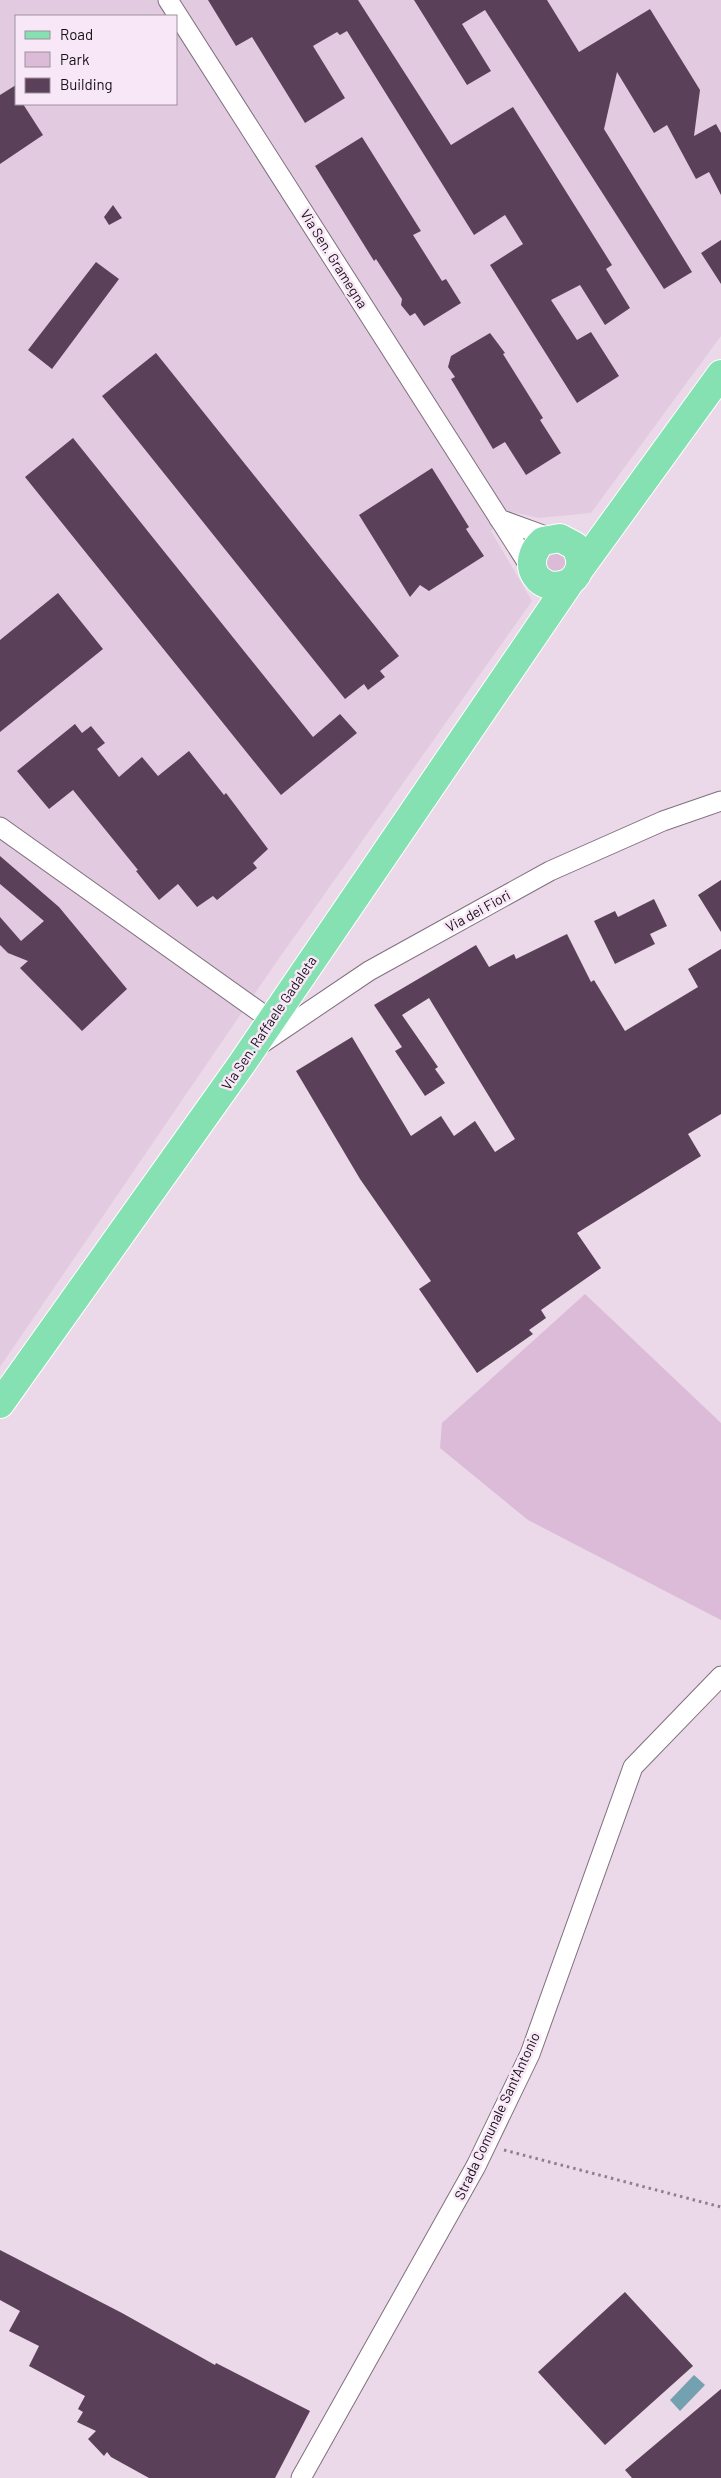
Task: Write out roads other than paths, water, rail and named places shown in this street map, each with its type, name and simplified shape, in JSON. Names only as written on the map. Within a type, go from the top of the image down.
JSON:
[{"type":"main road","name":"Via Sen. Raffaele Gadaleta","points":[[0,1404],[250,1051],[575,576],[721,374]]},
{"type":"main road","name":"Via Sen. Raffaele Gadaleta","points":[[534,638],[537,576],[533,554],[537,547],[618,519]]},
{"type":"main road","points":[[537,576],[556,587],[575,576],[579,553],[560,539]]},
{"type":"street","name":"Via Sen. Gramegna","points":[[168,0],[178,15]]},
{"type":"street","name":"Via Sen. Gramegna","points":[[178,16],[537,576]]},
{"type":"street","points":[[499,519],[560,539]]},
{"type":"street","name":"Via dei Fiori","points":[[250,1051],[369,971],[550,871],[662,820],[721,801]]},
{"type":"street","points":[[0,827],[271,1020]]},
{"type":"street","name":"Strada Comunale Sant'Antonio","points":[[301,2478],[486,2146],[530,2054],[632,1767],[721,1676]]},
{"type":"water","points":[[694,2375],[705,2385],[680,2411],[670,2400]]}]
